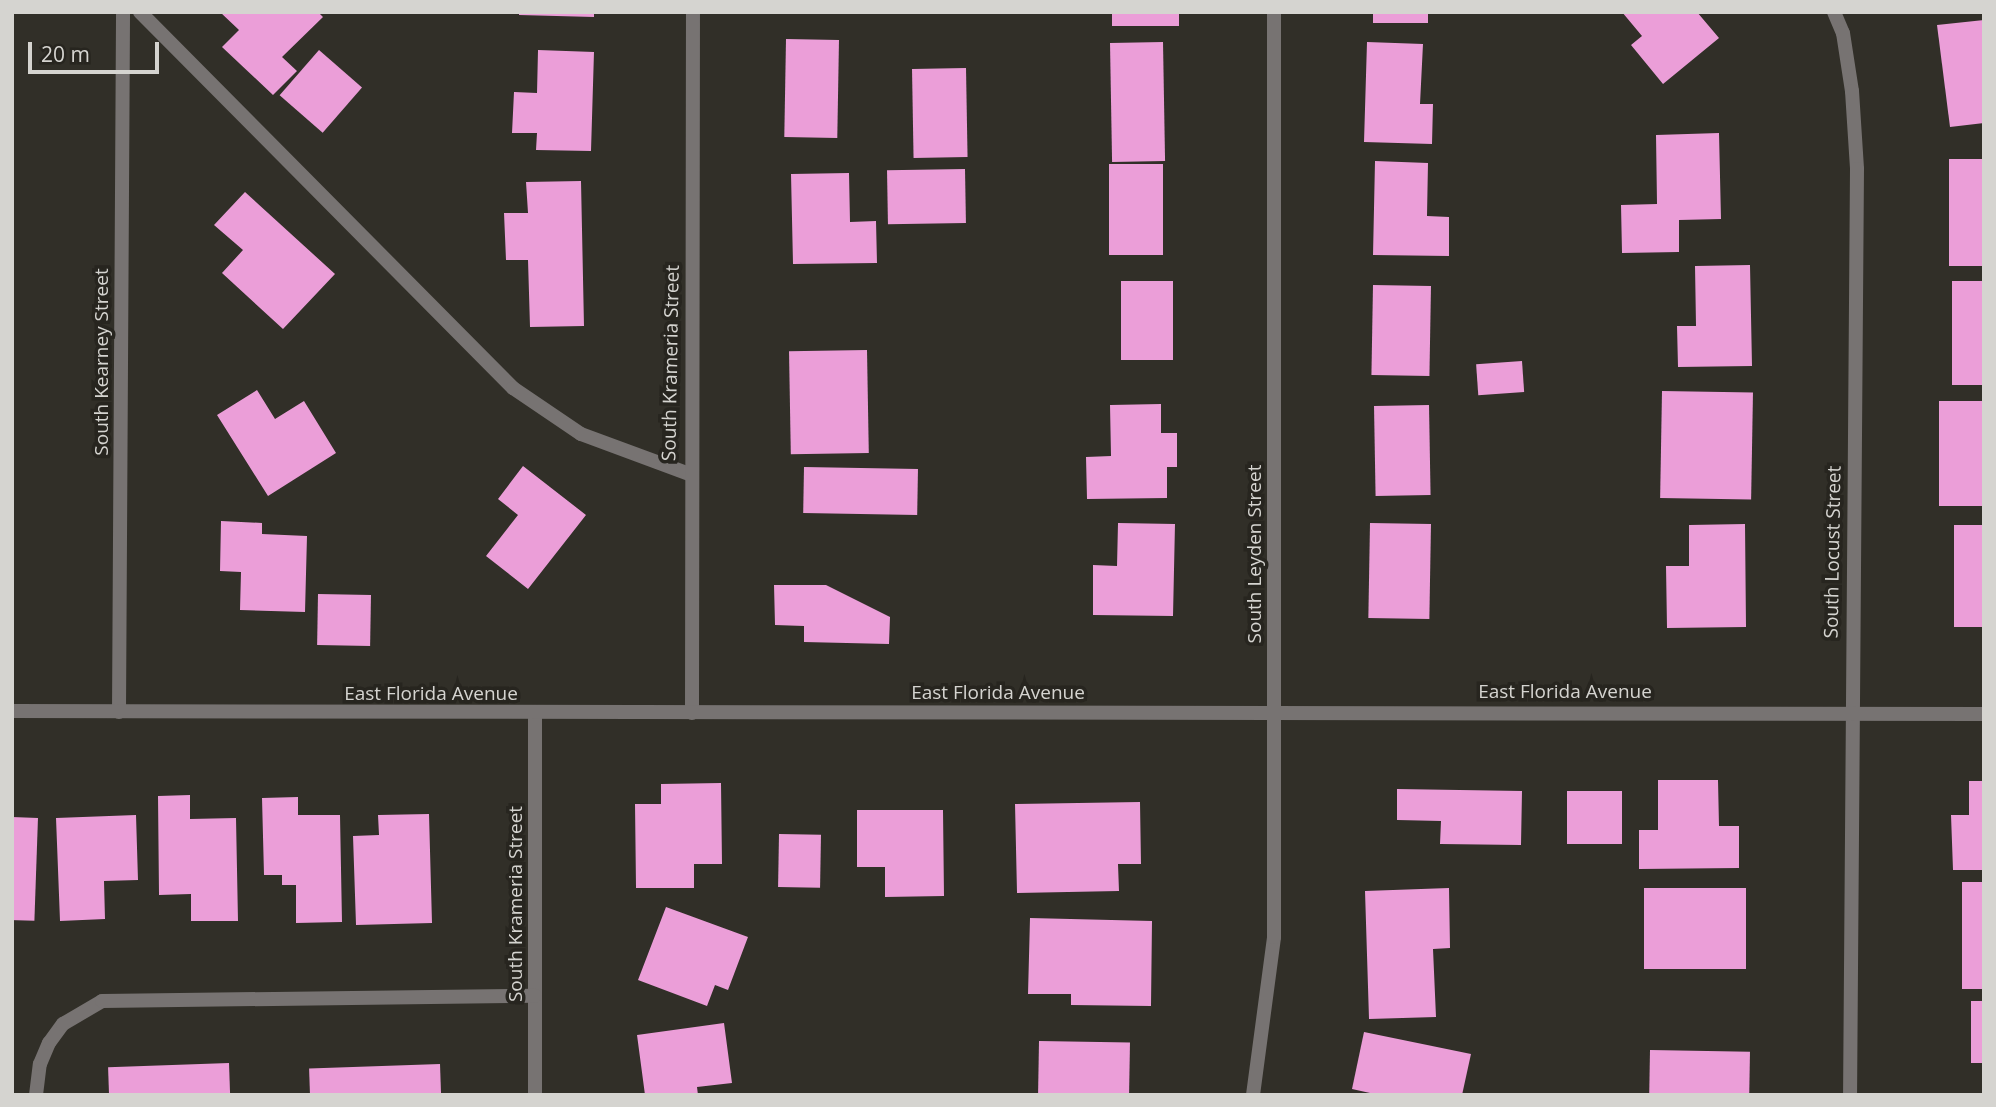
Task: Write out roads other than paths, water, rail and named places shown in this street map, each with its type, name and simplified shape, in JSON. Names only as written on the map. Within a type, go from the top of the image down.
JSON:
[{"type":"street","name":"South Kearney Street","points":[[119,712],[123,12]]},
{"type":"street","points":[[140,12],[513,388],[580,433],[689,474]]},
{"type":"street","name":"South Krameria Street","points":[[692,713],[689,474],[694,12]]},
{"type":"street","name":"South Leyden Street","points":[[1253,1095],[1274,937],[1274,12]]},
{"type":"street","name":"South Locust Street","points":[[1835,12],[1843,33],[1852,91],[1857,169],[1850,712],[1850,1095]]},
{"type":"street","name":"East Florida Avenue","points":[[12,712],[1274,711],[1984,714]]},
{"type":"street","name":"South Krameria Street","points":[[535,713],[535,1095]]},
{"type":"street","points":[[36,1095],[40,1064],[49,1043],[63,1024],[102,1001],[535,996]]}]
